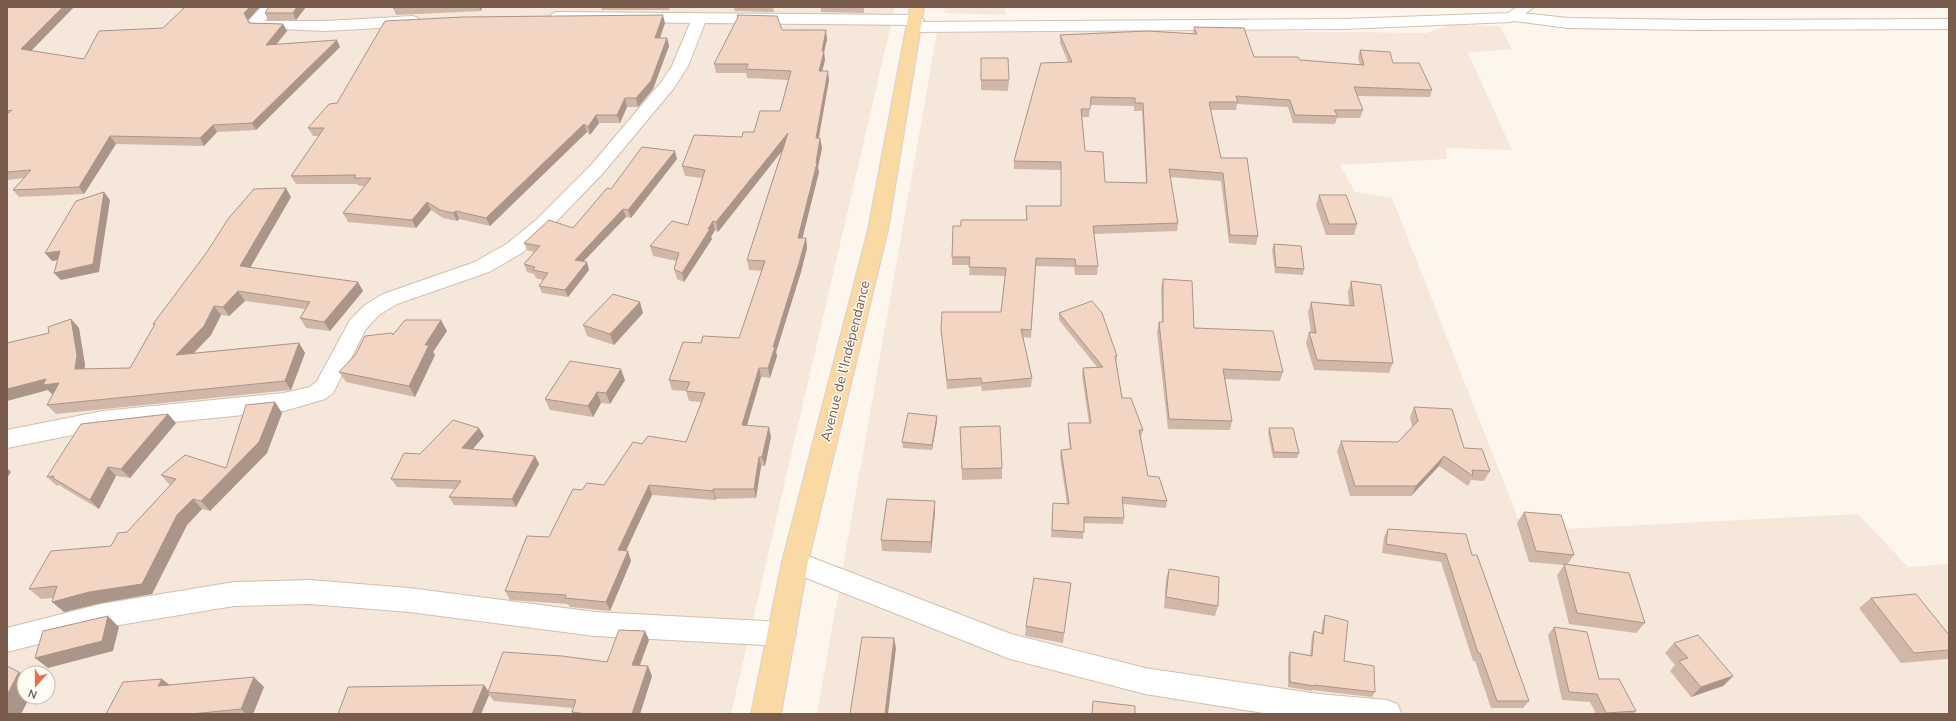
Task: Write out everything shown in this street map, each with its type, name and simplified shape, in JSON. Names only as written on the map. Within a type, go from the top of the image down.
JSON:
[{"type":"main road","name":"Avenue de l'Indépendance","points":[[766,714],[795,562],[878,230],[916,18]]},
{"type":"street","points":[[270,7],[257,20],[258,25],[326,26],[427,20]]},
{"type":"street","points":[[1511,17],[1527,7]]},
{"type":"street","points":[[545,17],[916,18],[1344,24],[1511,17],[1568,23],[1696,25],[1949,24]]},
{"type":"street","points":[[7,439],[103,420],[284,402],[317,394],[325,387],[358,325],[372,310],[390,299],[482,267],[515,248],[543,224],[598,168],[668,84],[680,66],[700,17]]},
{"type":"street","points":[[795,562],[1017,648],[1145,681],[1318,708],[1387,714]]},
{"type":"street","points":[[7,640],[47,632],[101,616],[234,594],[310,592],[409,600],[595,624],[782,634]]},
{"type":"shaded area","points":[[7,7],[895,7],[731,714],[7,714]]},
{"type":"shaded area","points":[[945,7],[1005,7],[1005,15],[944,13]]},
{"type":"shaded area","points":[[1449,25],[1500,26],[1512,49],[1468,53],[1512,150],[1446,148],[1447,159],[1340,165],[1355,192],[1392,198],[1523,531],[1858,514],[1908,567],[1949,564],[1949,714],[817,714],[938,27],[1426,33]]},
{"type":"building","points":[[7,7],[63,7],[21,49],[84,59],[99,31],[163,28],[185,7],[250,7],[244,13],[249,23],[283,24],[266,45],[337,40],[252,123],[213,125],[200,138],[110,136],[79,187],[13,190],[31,170],[7,172],[7,114],[12,110],[7,111]]},
{"type":"building","points":[[269,7],[297,7],[293,13],[265,13]]},
{"type":"building","points":[[663,15],[655,38],[667,38],[651,81],[636,98],[625,98],[617,115],[596,115],[588,127],[584,124],[486,218],[456,211],[453,213],[440,210],[427,202],[412,220],[343,213],[371,178],[354,178],[356,175],[291,176],[324,128],[308,128],[329,104],[337,103],[385,21],[463,17]]},
{"type":"building","points":[[737,15],[777,16],[782,30],[826,30],[822,51],[824,51],[819,71],[828,71],[816,138],[820,138],[817,163],[798,238],[806,238],[768,368],[759,368],[742,425],[769,427],[762,457],[759,457],[754,489],[713,489],[713,491],[649,485],[618,550],[628,551],[606,602],[565,598],[566,595],[505,591],[527,536],[549,537],[573,489],[582,490],[587,483],[604,485],[633,442],[642,444],[648,436],[686,442],[705,393],[686,391],[690,382],[669,380],[683,342],[701,343],[703,336],[739,338],[765,261],[747,260],[788,133],[716,222],[713,221],[708,229],[710,229],[682,273],[674,269],[679,253],[650,246],[672,221],[688,225],[705,170],[682,166],[694,135],[742,137],[743,132],[754,132],[760,111],[780,111],[791,71],[746,69],[748,64],[714,64],[738,17]]},
{"type":"building","points":[[1194,27],[1244,28],[1254,57],[1298,57],[1300,60],[1364,65],[1360,50],[1390,52],[1393,63],[1419,63],[1432,90],[1354,87],[1363,110],[1334,110],[1338,116],[1295,115],[1290,100],[1236,96],[1238,102],[1209,102],[1221,158],[1247,158],[1258,236],[1230,235],[1223,173],[1169,169],[1178,223],[1093,226],[1098,266],[1076,266],[1075,259],[1036,258],[1031,330],[1021,329],[1032,378],[982,383],[981,378],[947,380],[941,329],[942,312],[1001,312],[1006,268],[969,267],[970,257],[952,257],[953,226],[961,226],[961,220],[1027,220],[1026,206],[1061,206],[1061,162],[1014,161],[1041,63],[1072,62],[1060,35],[1147,31],[1197,34]],"holes":[[[1091,97],[1135,98],[1135,103],[1143,103],[1147,183],[1105,182],[1103,152],[1085,151],[1081,109],[1090,109]]]},
{"type":"building","points":[[981,58],[1008,58],[1009,80],[981,80]]},
{"type":"building","points":[[642,147],[675,151],[628,210],[623,209],[575,260],[587,262],[565,290],[539,286],[548,273],[533,270],[535,267],[524,264],[540,246],[524,243],[549,220],[573,228],[607,188],[611,189]]},
{"type":"building","points":[[286,188],[240,266],[358,282],[324,322],[300,318],[310,302],[238,291],[223,307],[214,306],[204,326],[176,355],[299,343],[285,381],[47,405],[59,383],[43,385],[46,379],[7,389],[7,343],[49,333],[48,327],[71,319],[77,355],[75,369],[130,368],[155,324],[153,324],[207,252],[228,219],[254,189]]},
{"type":"building","points":[[104,192],[93,264],[54,273],[60,251],[45,253],[76,201]]},
{"type":"building","points":[[1319,195],[1346,195],[1357,224],[1329,224]]},
{"type":"building","points":[[1274,244],[1301,246],[1304,269],[1276,267]]},
{"type":"building","points":[[1163,279],[1192,281],[1194,328],[1273,331],[1283,372],[1223,369],[1232,421],[1169,419],[1159,322],[1163,322]]},
{"type":"building","points":[[1351,281],[1381,285],[1393,363],[1317,360],[1309,332],[1316,333],[1311,302],[1354,306]]},
{"type":"building","points":[[613,294],[640,302],[610,334],[583,325]]},
{"type":"building","points":[[1092,301],[1102,313],[1117,356],[1115,356],[1122,398],[1131,398],[1143,430],[1139,430],[1148,476],[1159,477],[1167,501],[1122,497],[1124,518],[1084,517],[1084,532],[1052,530],[1053,503],[1069,504],[1061,450],[1071,449],[1068,423],[1091,423],[1083,368],[1103,367],[1059,313]]},
{"type":"building","points":[[405,320],[441,320],[425,345],[429,345],[409,386],[339,372],[356,354],[365,336],[392,333],[393,335]]},
{"type":"building","points":[[570,361],[621,369],[606,393],[597,392],[588,406],[545,399]]},
{"type":"building","points":[[275,402],[259,442],[201,501],[193,499],[177,515],[142,584],[89,592],[52,602],[57,586],[29,589],[51,551],[111,546],[118,533],[127,532],[176,479],[161,475],[185,455],[226,468],[246,405]]},
{"type":"building","points":[[1414,407],[1452,409],[1464,448],[1482,449],[1490,471],[1472,470],[1473,476],[1444,456],[1416,486],[1355,486],[1341,441],[1398,442],[1418,421]]},
{"type":"building","points":[[908,413],[937,416],[932,445],[902,442]]},
{"type":"building","points":[[168,414],[121,469],[108,467],[90,500],[53,478],[54,476],[47,477],[81,424]]},
{"type":"building","points":[[453,420],[479,428],[462,448],[535,456],[512,499],[449,497],[461,481],[391,479],[404,453],[420,454]]},
{"type":"building","points":[[1000,426],[1002,468],[962,469],[960,427]]},
{"type":"building","points":[[1269,428],[1293,428],[1299,453],[1274,452]]},
{"type":"building","points":[[887,499],[935,501],[931,542],[881,540]]},
{"type":"building","points":[[1524,512],[1561,515],[1574,555],[1536,551]]},
{"type":"building","points":[[1388,529],[1466,534],[1472,555],[1477,555],[1529,701],[1497,701],[1480,653],[1478,653],[1446,554],[1386,544]]},
{"type":"building","points":[[1564,564],[1629,573],[1645,623],[1577,613]]},
{"type":"building","points":[[1169,569],[1219,577],[1218,606],[1166,597]]},
{"type":"building","points":[[1034,578],[1071,583],[1064,633],[1026,626]]},
{"type":"building","points":[[1916,594],[1949,635],[1949,650],[1914,653],[1871,598]]},
{"type":"building","points":[[1325,615],[1348,621],[1344,661],[1374,666],[1375,692],[1290,682],[1290,652],[1312,656],[1314,631],[1323,634]]},
{"type":"building","points":[[108,616],[102,641],[35,658],[43,631]]},
{"type":"building","points":[[1554,627],[1587,632],[1599,679],[1619,679],[1636,711],[1606,713],[1597,694],[1569,692]]},
{"type":"building","points":[[619,630],[645,631],[632,665],[648,666],[632,714],[586,714],[572,712],[576,700],[488,692],[503,652],[562,656],[607,662]]},
{"type":"building","points":[[1698,635],[1733,676],[1701,687],[1679,661],[1688,658],[1674,643]]},
{"type":"building","points":[[862,637],[894,638],[885,714],[850,714]]},
{"type":"building","points":[[7,666],[16,670],[16,678],[7,695]]},
{"type":"building","points":[[254,677],[241,709],[191,714],[106,714],[123,682],[162,679],[158,686]]},
{"type":"building","points":[[484,685],[472,714],[338,714],[348,687]]},
{"type":"building","points":[[1093,701],[1135,706],[1135,714],[1092,714]]}]
